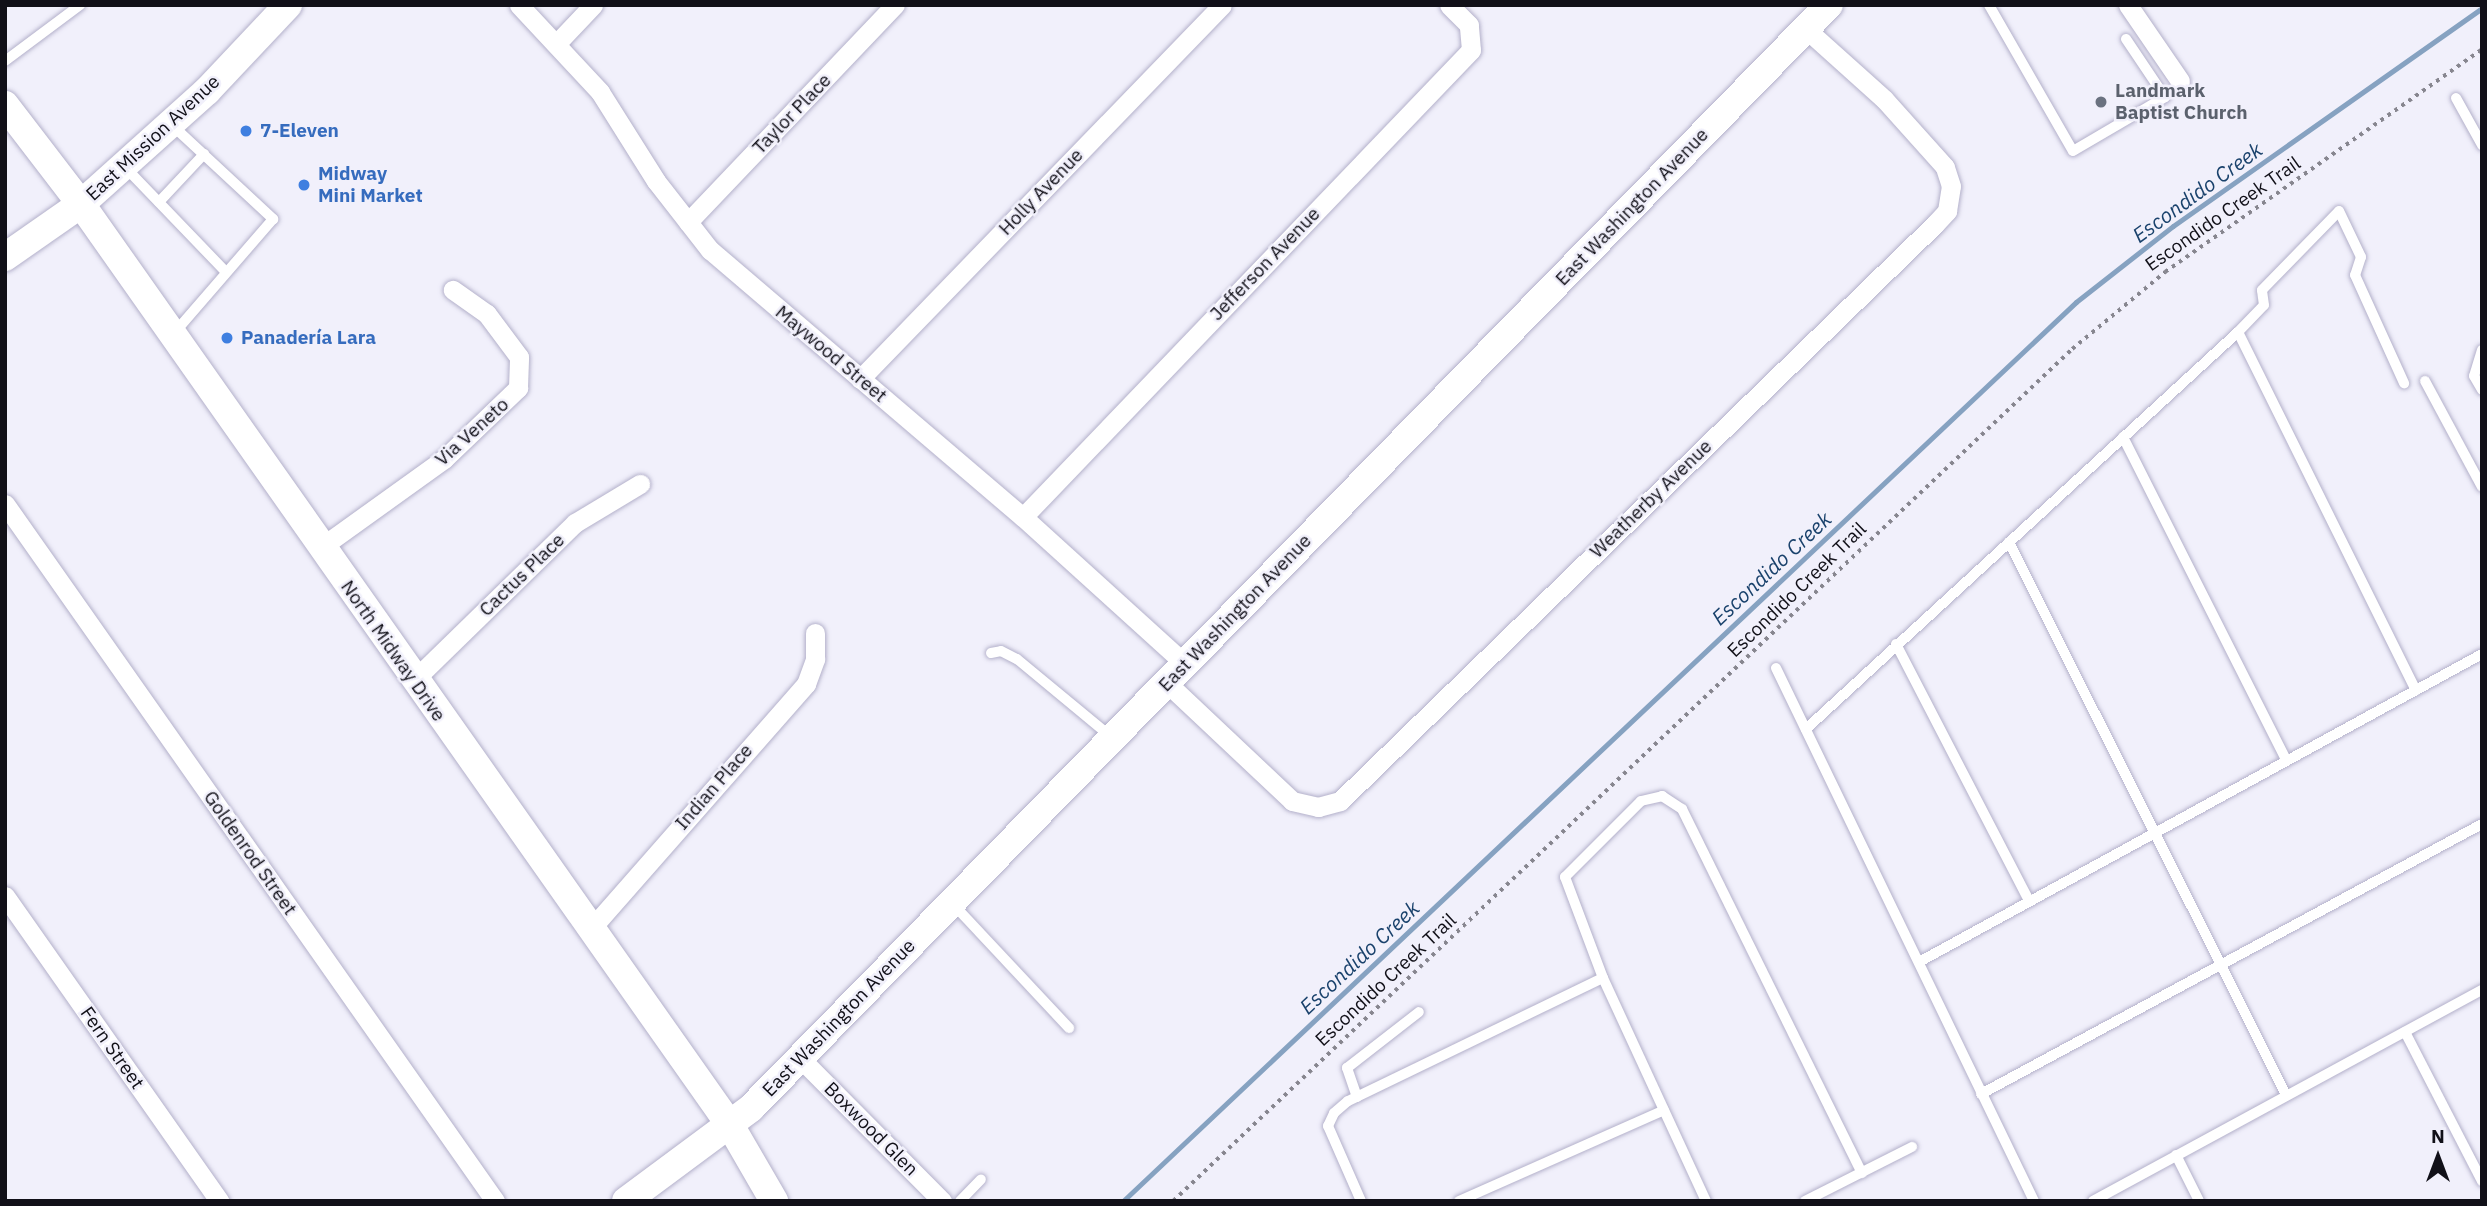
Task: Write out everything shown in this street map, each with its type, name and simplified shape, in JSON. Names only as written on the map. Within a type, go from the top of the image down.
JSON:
[{"type":"main road","name":"East Washington Avenue","points":[[626,1201],[730,1125],[800,1058],[1829,5]]},
{"type":"main road","name":"East Mission Avenue","points":[[5,257],[82,204],[171,123],[286,6]]},
{"type":"main road","name":"North Midway Drive","points":[[5,106],[82,204],[589,931],[730,1125],[774,1201]]},
{"type":"street","name":"Maywood Street","points":[[519,5],[558,42],[600,92],[656,181],[710,250],[1023,517],[1176,673]]},
{"type":"street","points":[[558,42],[593,5]]},
{"type":"street","name":"Taylor Place","points":[[688,222],[895,5]]},
{"type":"street","name":"Holly Avenue","points":[[860,379],[1222,5]]},
{"type":"street","name":"Jefferson Avenue","points":[[1023,517],[1471,50],[1469,25],[1449,5]]},
{"type":"street","points":[[2127,5],[2180,82]]},
{"type":"street","name":"Weatherby Avenue","points":[[1176,673],[1292,801],[1318,807],[1340,801],[1935,224],[1947,211],[1951,186],[1945,167],[1884,99],[1806,29]]},
{"type":"street","name":"Via Veneto","points":[[320,548],[444,459],[518,388],[519,357],[487,314],[453,290]]},
{"type":"street","name":"Cactus Place","points":[[414,680],[575,523],[640,484]]},
{"type":"street","name":"Goldenrod Street","points":[[5,504],[495,1201]]},
{"type":"street","name":"Indian Place","points":[[589,931],[806,684],[815,659],[815,633]]},
{"type":"street","name":"Fern Street","points":[[5,896],[219,1201]]},
{"type":"street","name":"Boxwood Glen","points":[[800,1058],[942,1201]]},
{"type":"lane","points":[[5,61],[80,5]]},
{"type":"lane","points":[[1989,5],[2073,151],[2165,97],[2126,39]]},
{"type":"lane","points":[[2456,98],[2482,145]]},
{"type":"lane","points":[[171,123],[272,219],[172,335]]},
{"type":"lane","points":[[159,202],[204,154]]},
{"type":"lane","points":[[124,166],[226,272]]},
{"type":"lane","points":[[1806,729],[2238,332],[2264,306],[2262,290],[2339,211],[2361,257],[2355,275],[2404,383]]},
{"type":"lane","points":[[2238,332],[2416,690]]},
{"type":"lane","points":[[2482,350],[2474,376],[2482,390]]},
{"type":"lane","points":[[2425,380],[2482,488]]},
{"type":"lane","points":[[2123,436],[2286,760]]},
{"type":"lane","points":[[2009,542],[2224,964],[2286,1095]]},
{"type":"lane","points":[[1896,644],[2029,901]]},
{"type":"lane","points":[[991,653],[1001,651],[1017,659],[1113,738]]},
{"type":"lane","points":[[1919,962],[2482,654]]},
{"type":"lane","points":[[1776,668],[2034,1201]]},
{"type":"lane","points":[[1706,1201],[1603,978],[1565,877],[1642,801],[1662,796],[1682,809],[1863,1173]]},
{"type":"lane","points":[[1981,1094],[2482,824]]},
{"type":"lane","points":[[953,903],[1069,1028]]},
{"type":"lane","points":[[1361,1201],[1328,1126],[1334,1113],[1357,1097],[1603,978]]},
{"type":"lane","points":[[2094,1201],[2482,990]]},
{"type":"lane","points":[[1357,1097],[1347,1068],[1419,1012]]},
{"type":"lane","points":[[2404,1032],[2482,1181]]},
{"type":"lane","points":[[1459,1201],[1664,1110]]},
{"type":"lane","points":[[1805,1201],[1912,1147]]},
{"type":"lane","points":[[2176,1155],[2199,1201]]},
{"type":"lane","points":[[960,1201],[981,1179]]},
{"type":"path","name":"Escondido Creek Trail","points":[[1173,1201],[2072,349],[2165,272],[2482,49]]},
{"type":"waterway","name":"Escondido Creek","points":[[1123,1201],[2076,302],[2173,226],[2482,8]]},
{"type":"place","name":"Landmark Baptist Church","points":[[2101,102]]},
{"type":"place","name":"7-Eleven","points":[[246,131]]},
{"type":"place","name":"Midway Mini Market","points":[[304,185]]},
{"type":"place","name":"Panadería Lara","points":[[227,338]]}]
